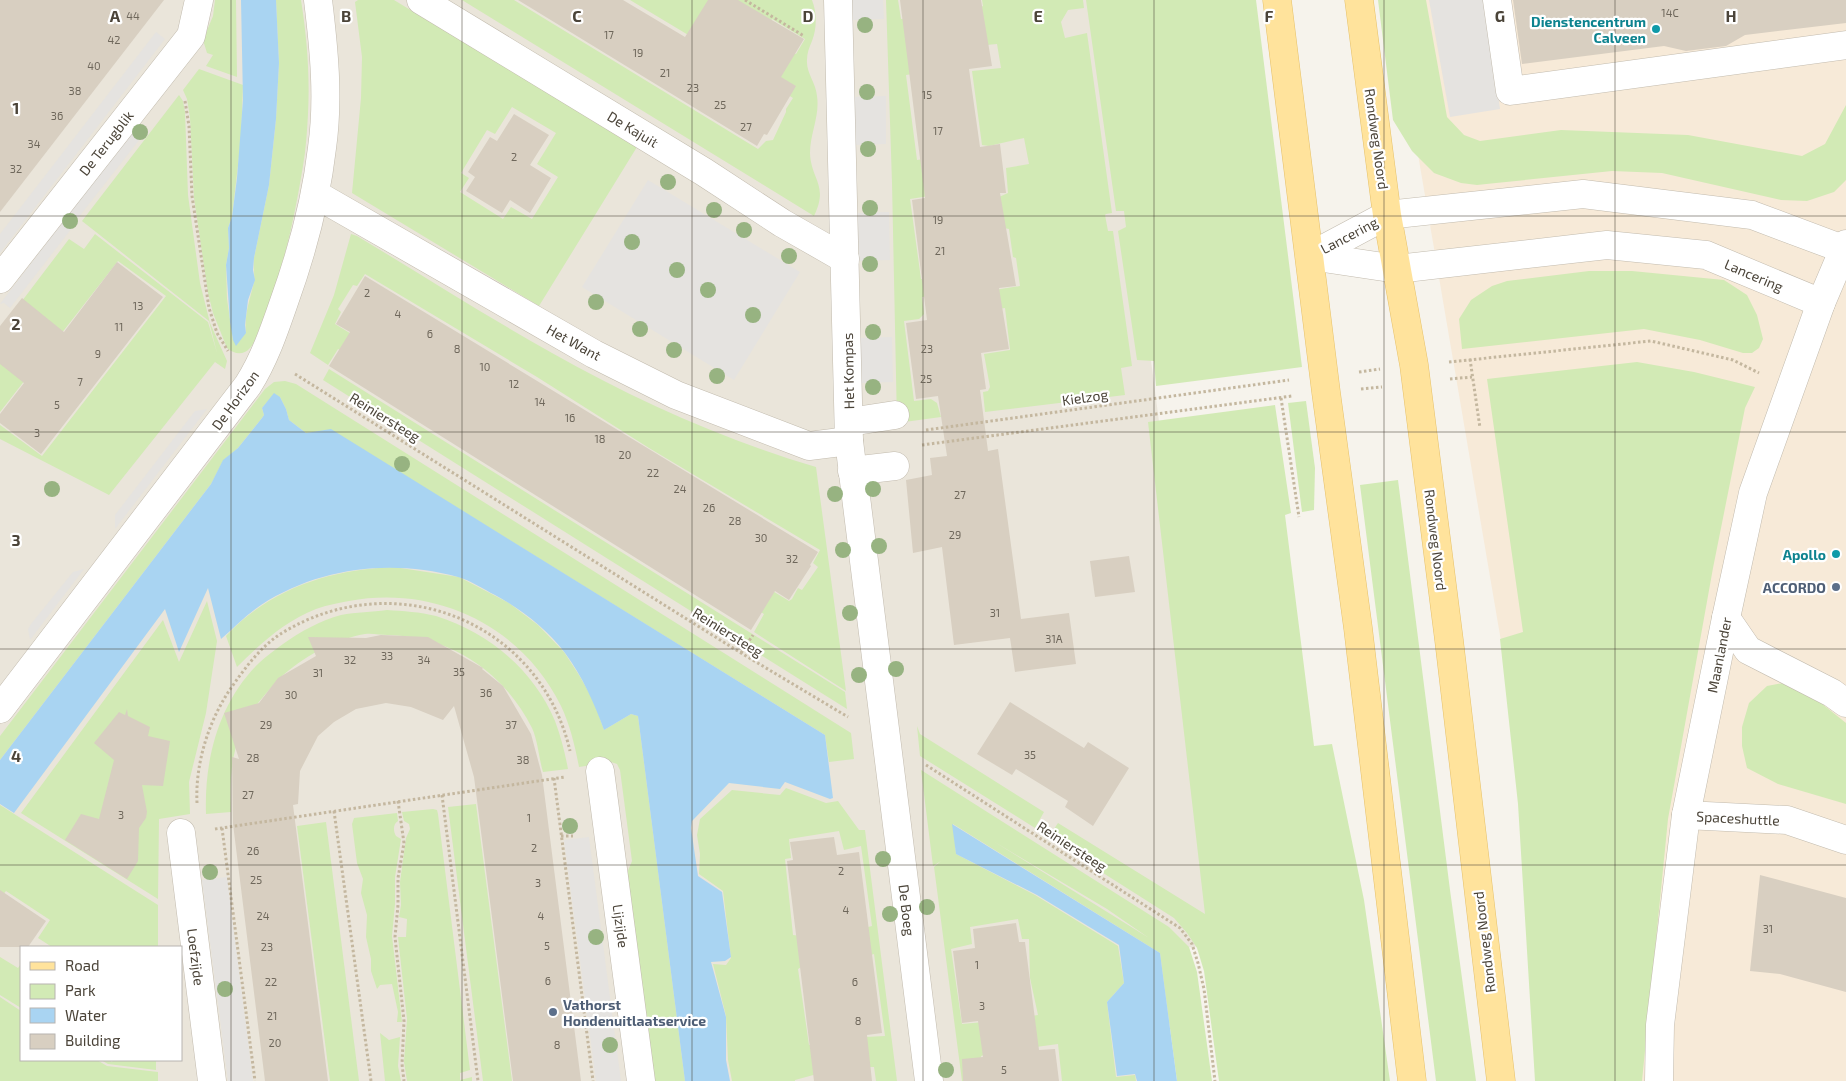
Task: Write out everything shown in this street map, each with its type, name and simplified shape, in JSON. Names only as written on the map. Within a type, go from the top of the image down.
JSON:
[{"type":"main road","points":[[1277,0],[1325,384],[1358,628],[1412,1081]]},
{"type":"main road","name":"Rondweg Noord","points":[[1359,0],[1388,215],[1415,374],[1449,640],[1501,1081]]},
{"type":"street","name":"De Terugblik","points":[[0,279],[191,36],[199,0]]},
{"type":"street","name":"De Horizon","points":[[0,709],[236,401],[261,363],[294,276],[314,194],[322,146],[325,87],[318,0]]},
{"type":"street","name":"De Kajuit","points":[[421,0],[704,172],[782,223],[845,259]]},
{"type":"street","name":"Het Kompas","points":[[838,0],[846,67],[849,187],[845,259],[852,308],[849,432],[852,472],[886,740]]},
{"type":"street","points":[[1497,0],[1510,90],[1846,45]]},
{"type":"street","name":"Het Want","points":[[314,194],[594,354],[676,395],[809,446],[895,415]]},
{"type":"street","name":"Lancering","points":[[1310,256],[1388,215],[1584,194],[1752,215],[1845,246]]},
{"type":"street","name":"Lancering","points":[[1310,256],[1397,269],[1607,244],[1706,255],[1821,303]]},
{"type":"street","name":"Maanlander","points":[[1659,1081],[1660,1025],[1686,815],[1753,493],[1821,303],[1845,246]]},
{"type":"street","points":[[852,472],[895,466]]},
{"type":"street","points":[[1726,618],[1748,650],[1832,693],[1846,703]]},
{"type":"street","name":"De Boeg","points":[[886,740],[929,1081]]},
{"type":"street","name":"Lijzijde","points":[[588,773],[641,1081]]},
{"type":"street","name":"Spaceshuttle","points":[[1686,815],[1787,820],[1846,840]]},
{"type":"street","name":"Loefzijde","points":[[191,832],[212,1081]]},
{"type":"path","points":[[745,0],[810,40]]},
{"type":"path","name":"Reiniersteeg","points":[[163,70],[179,85],[185,98],[189,126],[192,196],[209,308],[217,333],[229,353],[261,363],[886,740],[1180,928],[1192,944],[1198,963],[1204,989],[1216,1081]]},
{"type":"path","points":[[919,445],[1281,398],[1325,384],[1415,374],[1470,359],[1651,341],[1733,360],[1791,388]]},
{"type":"path","points":[[1470,359],[1480,428]]},
{"type":"path","points":[[1325,384],[1415,374],[1472,377]]},
{"type":"path","name":"Kielzog","points":[[918,431],[1325,384]]},
{"type":"path","points":[[1281,398],[1298,517]]},
{"type":"path","points":[[396,603],[429,608],[460,618],[491,635],[511,650],[534,674],[555,709],[568,741],[588,773],[222,828],[191,832],[199,773],[210,726],[220,704],[235,682],[254,657],[281,634],[331,611],[360,606],[396,603]]},
{"type":"path","points":[[741,653],[753,634]]},
{"type":"path","points":[[554,778],[593,1081]]},
{"type":"path","points":[[442,795],[478,1081]]},
{"type":"path","points":[[398,801],[404,843],[398,878],[395,937],[404,1021],[402,1064],[404,1081]]},
{"type":"path","points":[[334,811],[371,1081]]},
{"type":"path","points":[[222,828],[255,1081]]},
{"type":"shaded area","points":[[0,0],[1104,0],[1227,943],[1183,948],[1160,1081],[0,1081]]},
{"type":"shaded area","points":[[850,0],[883,0],[884,19],[851,20]]},
{"type":"shaded area","points":[[1395,0],[1846,0],[1846,1081],[1576,1081],[1406,84]]},
{"type":"shaded area","points":[[1429,0],[1485,0],[1500,109],[1450,117]]},
{"type":"shaded area","points":[[156,32],[165,39],[0,253],[0,234]]},
{"type":"shaded area","points":[[886,96],[886,144],[853,145],[852,97]]},
{"type":"shaded area","points":[[134,130],[134,134],[140,139],[78,218],[73,213],[68,214]]},
{"type":"shaded area","points":[[648,180],[800,272],[734,380],[582,287]]},
{"type":"shaded area","points":[[889,212],[890,260],[857,261],[856,213]]},
{"type":"shaded area","points":[[65,219],[72,228],[10,308],[4,303],[0,304]]},
{"type":"shaded area","points":[[892,337],[893,382],[860,383],[859,338]]},
{"type":"shaded area","points":[[207,409],[115,529],[115,515],[195,411]]},
{"type":"shaded area","points":[[84,569],[30,640],[28,629],[31,624],[73,572]]},
{"type":"shaded area","points":[[589,837],[621,1081],[596,1081],[564,840]]},
{"type":"shaded area","points":[[227,877],[253,1081],[228,1081],[202,880]]},
{"type":"green space","points":[[215,0],[236,0],[237,77],[206,66],[213,55],[207,53],[203,40],[213,16]]},
{"type":"green space","points":[[276,0],[301,0],[306,42],[309,99],[306,147],[291,228],[275,288],[253,344],[247,351],[238,353],[227,348],[213,313],[208,293],[194,198],[190,118],[187,99],[183,90],[199,69],[243,85],[241,139],[232,217],[228,228],[229,248],[226,265],[227,299],[233,340],[246,333],[247,313],[254,282],[254,258],[269,185],[276,119],[279,63]]},
{"type":"green space","points":[[358,0],[394,0],[637,147],[539,306],[352,193],[361,98],[362,57],[355,2]],"holes":[[[512,107],[556,133],[537,164],[558,177],[532,219],[511,207],[503,219],[460,192],[469,178],[461,173],[487,130],[495,134]]]},
{"type":"green space","points":[[462,0],[514,0],[758,149],[766,141],[773,140],[786,109],[793,98],[630,0],[812,0],[816,15],[816,26],[807,57],[807,65],[818,103],[810,153],[813,170],[820,190],[818,206],[814,216]],"holes":[[[772,19],[805,39],[796,54],[762,35]]]},
{"type":"green space","points":[[886,0],[898,0],[901,19],[981,7],[983,6],[982,0],[1083,0],[1084,8],[1068,10],[1061,22],[1065,38],[1087,33],[1112,213],[1105,215],[1108,231],[1113,231],[1132,366],[1121,368],[1125,395],[985,412],[983,392],[988,391],[990,387],[984,354],[1010,350],[1005,308],[972,313],[969,294],[1020,286],[1009,229],[999,227],[999,197],[1008,193],[1006,168],[1029,164],[1024,138],[989,146],[982,145],[972,71],[1001,68],[997,44],[975,46],[926,72],[906,75],[917,160],[951,155],[955,192],[910,199],[921,279],[967,273],[969,291],[922,297],[924,314],[919,319],[904,321],[914,401],[931,399],[937,403],[941,417],[897,423]]},
{"type":"green space","points":[[1086,0],[1256,0],[1302,367],[1156,386],[1154,361],[1137,360],[1118,231],[1126,227],[1124,211],[1116,211]]},
{"type":"green space","points":[[1378,0],[1426,0],[1447,117],[1464,135],[1480,141],[1561,130],[1688,135],[1802,156],[1825,144],[1846,105],[1846,180],[1834,192],[1807,201],[1781,200],[1662,173],[1612,171],[1477,185],[1461,183],[1434,173],[1412,151],[1393,120]]},
{"type":"green space","points":[[179,95],[183,101],[185,112],[188,195],[200,283],[210,323],[227,361],[225,369],[215,362],[109,495],[0,439],[0,425],[42,456],[166,296],[118,261],[0,412],[0,330],[69,239],[84,249],[95,234],[208,322],[217,353],[209,321],[82,221]]},
{"type":"green space","points":[[351,234],[527,339],[615,387],[681,418],[748,444],[816,467],[846,691],[754,632],[764,614],[338,349],[328,365],[310,353],[334,295]],"holes":[[[365,274],[537,377],[649,448],[820,550],[813,563],[818,567],[802,590],[798,588],[789,601],[335,324],[341,312],[338,309],[353,285],[357,286]]]},
{"type":"green space","points":[[1589,271],[1632,271],[1724,280],[1747,295],[1757,315],[1763,339],[1759,348],[1752,353],[1743,353],[1700,340],[1644,329],[1462,349],[1459,319],[1471,300],[1492,286],[1507,281]]},
{"type":"green space","points":[[1637,362],[1694,372],[1755,387],[1745,408],[1713,568],[1668,819],[1642,1081],[1535,1081],[1518,804],[1500,639],[1523,632],[1487,379]]},
{"type":"green space","points":[[329,369],[845,692],[847,709],[323,380]]},
{"type":"green space","points":[[285,381],[296,384],[851,733],[854,759],[829,762],[825,735],[331,430],[306,433],[289,420],[280,397],[269,400],[262,408],[264,415],[262,418],[238,448],[223,461],[211,484],[0,760],[0,736],[265,389],[274,382]]},
{"type":"green space","points":[[1306,401],[1315,468],[1314,510],[1302,512],[1288,403]]},
{"type":"green space","points":[[1275,405],[1291,513],[1285,515],[1314,746],[1332,744],[1364,900],[1390,1081],[1219,1081],[1204,971],[1197,948],[1187,933],[1174,918],[1048,838],[1058,823],[1205,914],[1148,422]]},
{"type":"green space","points":[[1398,480],[1476,1081],[1436,1081],[1360,485]]},
{"type":"green space","points":[[394,567],[459,577],[509,603],[538,625],[564,652],[579,675],[594,701],[604,730],[631,714],[638,716],[685,1081],[654,1081],[627,873],[632,861],[620,770],[617,764],[611,762],[579,767],[572,736],[561,706],[544,678],[524,654],[500,633],[473,618],[444,606],[413,599],[381,598],[337,603],[305,614],[274,634],[237,667],[226,636],[262,606],[281,594],[324,577],[347,572]]},
{"type":"green space","points":[[207,601],[217,641],[206,713],[189,782],[190,814],[159,819],[158,899],[21,813],[163,620],[179,662]]},
{"type":"green space","points":[[387,610],[436,616],[455,623],[474,632],[507,655],[535,685],[546,703],[555,721],[563,745],[568,769],[543,772],[534,733],[520,708],[507,690],[491,674],[473,661],[454,650],[433,642],[411,637],[365,634],[342,640],[319,650],[288,671],[268,691],[247,719],[240,734],[231,773],[231,812],[206,814],[206,793],[211,752],[224,713],[245,678],[271,653],[296,635],[318,623],[341,615]]},
{"type":"green space","points":[[1783,683],[1821,703],[1846,723],[1846,804],[1778,784],[1747,768],[1742,746],[1742,727],[1749,703],[1767,686]]},
{"type":"green space","points":[[917,726],[920,734],[1044,812],[1035,828],[920,756]]},
{"type":"green space","points":[[921,770],[1169,927],[1189,947],[1197,972],[1212,1081],[1177,1081],[1160,953],[953,824],[956,854],[1035,895],[1118,946],[1124,983],[1107,1002],[1116,1077],[1135,1075],[1136,1081],[1062,1081],[1058,1044],[1036,1047],[1031,1016],[1038,1015],[1030,978],[1029,939],[1022,939],[1018,919],[970,927],[972,944],[951,949],[962,1024],[984,1022],[987,1054],[981,1056],[984,1081],[962,1081],[934,867],[941,861],[933,866]],"holes":[[[993,841],[1107,909],[1149,938]]]},
{"type":"green space","points":[[786,788],[826,803],[838,801],[859,830],[865,830],[897,1081],[876,1081],[874,1067],[869,1067],[865,1037],[885,1036],[874,954],[855,960],[852,931],[872,926],[861,846],[844,850],[839,831],[789,839],[791,858],[785,859],[793,935],[801,936],[803,966],[798,969],[809,1045],[814,1044],[817,1074],[795,1081],[732,1081],[728,1060],[726,1016],[713,964],[726,965],[731,958],[723,891],[699,874],[700,854],[697,835],[700,819],[732,790],[780,795]]},
{"type":"green space","points":[[476,804],[512,1081],[483,1081],[448,807]]},
{"type":"green space","points":[[0,805],[158,905],[158,946],[50,946],[38,938],[50,920],[6,891],[0,898]]},
{"type":"green space","points":[[437,810],[438,814],[470,1070],[460,1073],[460,1080],[472,1077],[472,1081],[407,1081],[404,1062],[407,1019],[398,937],[406,937],[407,919],[399,917],[401,905],[400,882],[406,838],[410,829],[409,824],[404,821],[402,812]]},
{"type":"green space","points":[[397,813],[398,821],[394,826],[394,830],[396,836],[401,839],[395,877],[392,936],[402,1022],[397,1022],[398,1012],[392,984],[380,985],[377,989],[371,971],[371,959],[366,937],[367,915],[361,893],[363,879],[357,863],[352,824],[354,818]]},
{"type":"green space","points":[[326,822],[359,1081],[330,1081],[297,826]]},
{"type":"green space","points":[[0,957],[18,968],[20,965],[20,1007],[0,995]]},
{"type":"green space","points":[[0,997],[20,1010],[20,1061],[99,1061],[107,1066],[158,1072],[158,1081],[0,1081]]},
{"type":"green space","points":[[380,1033],[389,1040],[400,1037],[398,1066],[401,1081],[385,1081]]},
{"type":"green space","points":[[103,1061],[156,1061],[156,1070],[108,1064]]},
{"type":"water","points":[[241,0],[276,0],[279,63],[276,119],[269,185],[254,258],[253,270],[255,280],[248,300],[246,333],[236,346],[230,322],[226,265],[229,248],[228,228],[232,217],[237,178],[243,100]]},
{"type":"water","points":[[274,393],[280,397],[289,420],[306,433],[331,429],[825,735],[833,798],[830,799],[785,782],[780,789],[729,783],[692,821],[691,828],[698,876],[722,892],[731,957],[725,961],[711,962],[726,1017],[726,1060],[730,1081],[685,1081],[638,716],[631,714],[604,730],[592,699],[582,680],[558,644],[533,620],[505,601],[463,578],[433,571],[407,568],[357,570],[332,575],[307,582],[261,605],[221,639],[208,588],[179,652],[165,609],[14,813],[0,804],[0,760],[211,484],[223,460],[238,448],[262,418],[264,415],[262,408]]},
{"type":"water","points":[[952,824],[1160,953],[1177,1081],[1137,1081],[1135,1074],[1117,1076],[1107,1002],[1124,983],[1119,945],[1037,895],[956,854]]},
{"type":"building","points":[[0,0],[164,0],[0,212]]},
{"type":"building","points":[[518,0],[623,0],[685,37],[708,0],[738,0],[804,39],[781,77],[796,86],[767,135],[764,134],[757,146]]},
{"type":"building","points":[[900,0],[981,0],[992,66],[969,69],[980,147],[1000,144],[1006,193],[1000,193],[1016,286],[999,288],[1009,349],[981,353],[986,389],[980,390],[988,451],[998,449],[1021,619],[1069,613],[1076,664],[1015,672],[1010,638],[954,645],[942,547],[913,553],[906,480],[932,475],[930,458],[947,456],[938,396],[916,399],[906,323],[927,320],[912,200],[925,198]]},
{"type":"building","name":"Dienstencentrum Calveen","points":[[1513,0],[1846,0],[1846,23],[1745,35],[1726,46],[1686,51],[1664,46],[1522,64]]},
{"type":"building","points":[[514,114],[549,135],[530,165],[551,178],[530,213],[510,200],[502,213],[466,191],[475,177],[468,172],[490,137],[497,141]]},
{"type":"building","points":[[117,262],[163,297],[41,454],[0,423],[0,414],[24,383],[0,364],[0,326],[22,298],[64,332]]},
{"type":"building","points":[[365,276],[818,552],[789,600],[775,591],[751,630],[329,366],[350,332],[336,324]]},
{"type":"building","points":[[1129,556],[1135,592],[1095,597],[1090,561]]},
{"type":"building","points":[[381,635],[428,637],[483,668],[503,686],[531,734],[542,775],[581,1081],[513,1081],[474,777],[454,706],[443,720],[411,707],[386,703],[356,709],[334,722],[318,736],[300,771],[298,804],[293,805],[328,1081],[265,1081],[233,824],[232,757],[239,759],[224,713],[259,703],[278,678],[316,656],[308,637],[366,638]]},
{"type":"building","points":[[1010,702],[1084,748],[1088,742],[1129,768],[1093,826],[1065,807],[1068,801],[1016,769],[1012,775],[977,754]]},
{"type":"building","points":[[127,709],[128,716],[150,727],[148,736],[170,741],[163,786],[142,785],[147,812],[146,818],[139,828],[138,861],[127,879],[65,840],[81,814],[99,819],[114,760],[94,743],[119,712],[125,715]]},
{"type":"building","points":[[834,837],[837,855],[859,852],[882,1033],[867,1035],[872,1081],[814,1081],[787,861],[793,860],[790,842]]},
{"type":"building","points":[[1760,875],[1846,898],[1846,992],[1780,974],[1750,971]]},
{"type":"building","points":[[0,890],[46,921],[29,946],[0,947]]},
{"type":"building","points":[[1016,923],[1019,942],[1025,942],[1039,1050],[1055,1049],[1059,1081],[963,1081],[962,1059],[983,1057],[978,1021],[962,1023],[953,951],[975,948],[973,929]]},
{"type":"place","name":"Dienstencentrum Calveen","points":[[1656,29]]},
{"type":"place","name":"Apollo","points":[[1836,554]]},
{"type":"place","name":"ACCORDO","points":[[1836,587]]},
{"type":"place","name":"Vathorst Hondenuitlaatservice","points":[[553,1012]]}]
